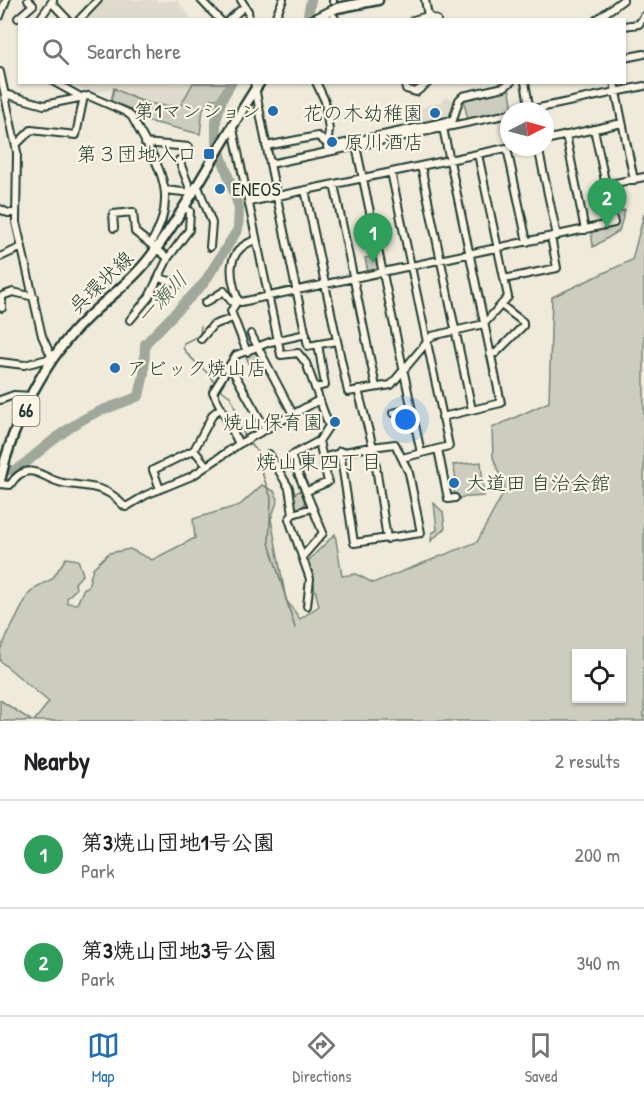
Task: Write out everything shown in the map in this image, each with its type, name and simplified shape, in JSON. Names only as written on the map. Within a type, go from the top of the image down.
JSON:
[{"type":"main road","points":[[315,18],[337,8],[378,0]]},
{"type":"main road","name":"呉環状線","points":[[0,480],[3,452],[51,358],[89,316],[141,270],[154,246],[184,207],[233,129],[254,87]]},
{"type":"street","points":[[0,16],[6,0]]},
{"type":"street","points":[[18,18],[33,5],[28,0]]},
{"type":"street","points":[[81,18],[98,0]]},
{"type":"street","points":[[201,0],[218,18]]},
{"type":"street","points":[[275,18],[283,0]]},
{"type":"street","points":[[425,0],[428,16]]},
{"type":"street","points":[[598,18],[623,0]]},
{"type":"street","points":[[40,18],[52,2],[66,18]]},
{"type":"street","points":[[231,18],[243,2]]},
{"type":"street","points":[[243,2],[248,18]]},
{"type":"street","points":[[420,18],[428,16],[432,18]]},
{"type":"street","points":[[626,26],[639,24],[644,16]]},
{"type":"street","points":[[626,58],[644,54]]},
{"type":"street","points":[[0,72],[16,145],[18,169],[16,213],[22,247],[42,336],[51,358],[24,365],[0,362]]},
{"type":"street","points":[[58,84],[81,96],[126,112],[132,117],[164,177],[162,225],[154,246]]},
{"type":"street","points":[[317,84],[326,101],[329,130],[326,143]]},
{"type":"street","points":[[405,84],[406,89],[416,92],[427,84]]},
{"type":"street","points":[[266,146],[318,136],[327,147],[453,120],[459,100],[463,96],[504,87],[508,84]]},
{"type":"street","points":[[525,84],[527,102]]},
{"type":"street","points":[[614,84],[634,180]]},
{"type":"street","points":[[554,105],[644,86]]},
{"type":"street","points":[[254,87],[309,346],[337,341]]},
{"type":"street","points":[[3,90],[44,105],[81,96]]},
{"type":"street","points":[[16,145],[31,130],[76,135],[81,96]]},
{"type":"street","points":[[0,107],[8,108]]},
{"type":"street","points":[[270,164],[500,116]]},
{"type":"street","points":[[554,138],[622,123]]},
{"type":"street","points":[[442,417],[501,403],[443,128]]},
{"type":"street","points":[[233,129],[281,355],[298,353],[306,363],[329,426],[319,441],[291,456],[308,491],[312,508],[323,533],[303,556]]},
{"type":"street","points":[[205,303],[224,291],[231,301],[267,296],[614,223],[594,129]]},
{"type":"street","points":[[566,135],[585,230]]},
{"type":"street","points":[[146,143],[189,147]]},
{"type":"street","points":[[356,146],[421,453]]},
{"type":"street","points":[[249,202],[500,149]]},
{"type":"street","points":[[305,190],[348,392],[391,385],[432,336],[484,324],[508,297],[478,154]]},
{"type":"street","points":[[511,156],[527,242]]},
{"type":"street","points":[[504,279],[557,268],[540,156]]},
{"type":"street","points":[[179,160],[212,223],[210,247]]},
{"type":"street","points":[[421,166],[472,410]]},
{"type":"street","points":[[391,172],[449,446],[402,458]]},
{"type":"street","points":[[606,186],[644,177]]},
{"type":"street","points":[[334,184],[376,387]]},
{"type":"street","points":[[165,190],[194,190]]},
{"type":"street","points":[[130,320],[149,297],[168,258],[189,230],[190,211],[184,207]]},
{"type":"street","points":[[0,209],[8,213],[16,213]]},
{"type":"street","points":[[114,228],[113,212],[133,212],[135,232],[168,258]]},
{"type":"street","points":[[238,300],[230,273],[233,260],[244,244],[255,240]]},
{"type":"street","points":[[0,257],[22,247]]},
{"type":"street","points":[[159,278],[181,284]]},
{"type":"street","points":[[2,308],[2,296],[13,292],[34,297]]},
{"type":"street","points":[[238,300],[231,307],[247,352]]},
{"type":"street","points":[[490,354],[496,353],[523,326],[523,322],[501,305]]},
{"type":"street","points":[[201,339],[213,325],[234,318]]},
{"type":"street","points":[[251,334],[294,416]]},
{"type":"street","points":[[243,442],[213,392],[236,355],[278,340],[306,334]]},
{"type":"street","points":[[315,388],[325,385],[318,344]]},
{"type":"street","points":[[230,366],[266,430]]},
{"type":"street","points":[[358,390],[373,447],[387,538]]},
{"type":"street","points":[[0,400],[14,395],[33,396]]},
{"type":"street","points":[[0,480],[10,485],[15,477],[40,472],[58,482],[78,483],[113,495],[126,507],[160,489],[192,476],[243,442],[294,416],[319,400]]},
{"type":"street","points":[[160,489],[153,470],[194,450],[213,414],[221,408]]},
{"type":"street","points":[[393,413],[411,409]]},
{"type":"street","points":[[308,491],[328,482],[319,441]]},
{"type":"street","points":[[323,458],[340,451],[395,444],[409,473],[420,533],[354,543],[340,451]]},
{"type":"street","points":[[438,449],[448,500],[455,498]]},
{"type":"street","points":[[194,450],[206,465]]},
{"type":"street","points":[[269,454],[290,488],[293,514]]},
{"type":"street","points":[[307,606],[310,579],[289,519],[293,514],[312,508]]},
{"type":"shaded area","points":[[102,0],[156,0],[158,2],[177,0],[191,18],[85,18]]},
{"type":"shaded area","points":[[69,84],[192,84],[181,105],[162,107],[141,103],[120,88],[92,93]]},
{"type":"shaded area","points":[[192,84],[227,84],[220,99],[210,99],[203,109],[200,134],[132,117],[110,105],[114,88],[146,103],[181,105]]},
{"type":"shaded area","points":[[505,89],[510,91],[512,102],[500,102],[500,113],[468,120],[464,102],[470,96]]},
{"type":"shaded area","name":"花の木幼稚園","points":[[446,97],[455,100],[454,117],[407,129],[416,116],[416,109],[439,103]]},
{"type":"shaded area","points":[[625,210],[619,231],[593,247],[591,229],[614,223],[612,213]]},
{"type":"shaded area","points":[[644,214],[644,721],[34,721],[49,702],[0,661],[0,650],[28,595],[36,587],[52,579],[66,558],[78,560],[83,574],[75,583],[76,589],[67,598],[67,603],[77,604],[84,588],[88,587],[93,568],[109,553],[130,549],[152,560],[195,538],[193,519],[240,505],[262,485],[274,491],[278,499],[271,519],[286,600],[300,619],[319,606],[308,561],[335,534],[342,576],[356,574],[373,583],[477,542],[505,490],[493,457],[492,428],[549,402],[552,297],[632,260]]},
{"type":"shaded area","points":[[379,255],[382,269],[368,272],[365,258]]},
{"type":"shaded area","points":[[258,348],[265,362],[251,367],[244,353]]},
{"type":"shaded area","points":[[481,462],[484,496],[455,498],[454,488],[458,487],[453,465]]},
{"type":"shaded area","points":[[301,490],[305,504],[295,511],[292,495]]},
{"type":"shaded area","points":[[434,503],[443,512],[445,528],[431,541],[432,533],[437,530]]},
{"type":"shaded area","points":[[0,700],[32,721],[0,721]]},
{"type":"waterway","name":"一瀬川","points":[[307,18],[311,0]]},
{"type":"waterway","name":"一瀬川","points":[[0,470],[17,470],[57,437],[89,416],[139,396],[144,374],[145,344],[204,283],[238,229],[239,208],[216,140],[216,121],[222,99],[231,84]]},
{"type":"waterway","points":[[201,326],[200,335],[184,343],[183,348],[214,382]]},
{"type":"waterway","points":[[220,389],[231,397],[245,437]]},
{"type":"waterway","points":[[247,441],[261,455],[260,467],[271,498],[269,543],[295,628]]},
{"type":"place","name":"第1マンション","points":[[273,111]]},
{"type":"place","name":"花の木幼稚園","points":[[435,113]]},
{"type":"place","name":"原川酒店","points":[[332,142]]},
{"type":"place","name":"第３団地入口","points":[[209,154]]},
{"type":"place","name":"ENEOS","points":[[220,189]]},
{"type":"place","name":"第3焼山団地3号公園","points":[[607,228]]},
{"type":"place","name":"第3焼山団地1号公園","points":[[373,263]]},
{"type":"place","name":"アビック焼山店","points":[[115,368]]},
{"type":"place","name":"焼山保育園","points":[[335,422]]},
{"type":"place","name":"大道田 自治会館","points":[[454,483]]},
{"type":"district","name":"焼山東四丁目","points":[[319,462]]}]
